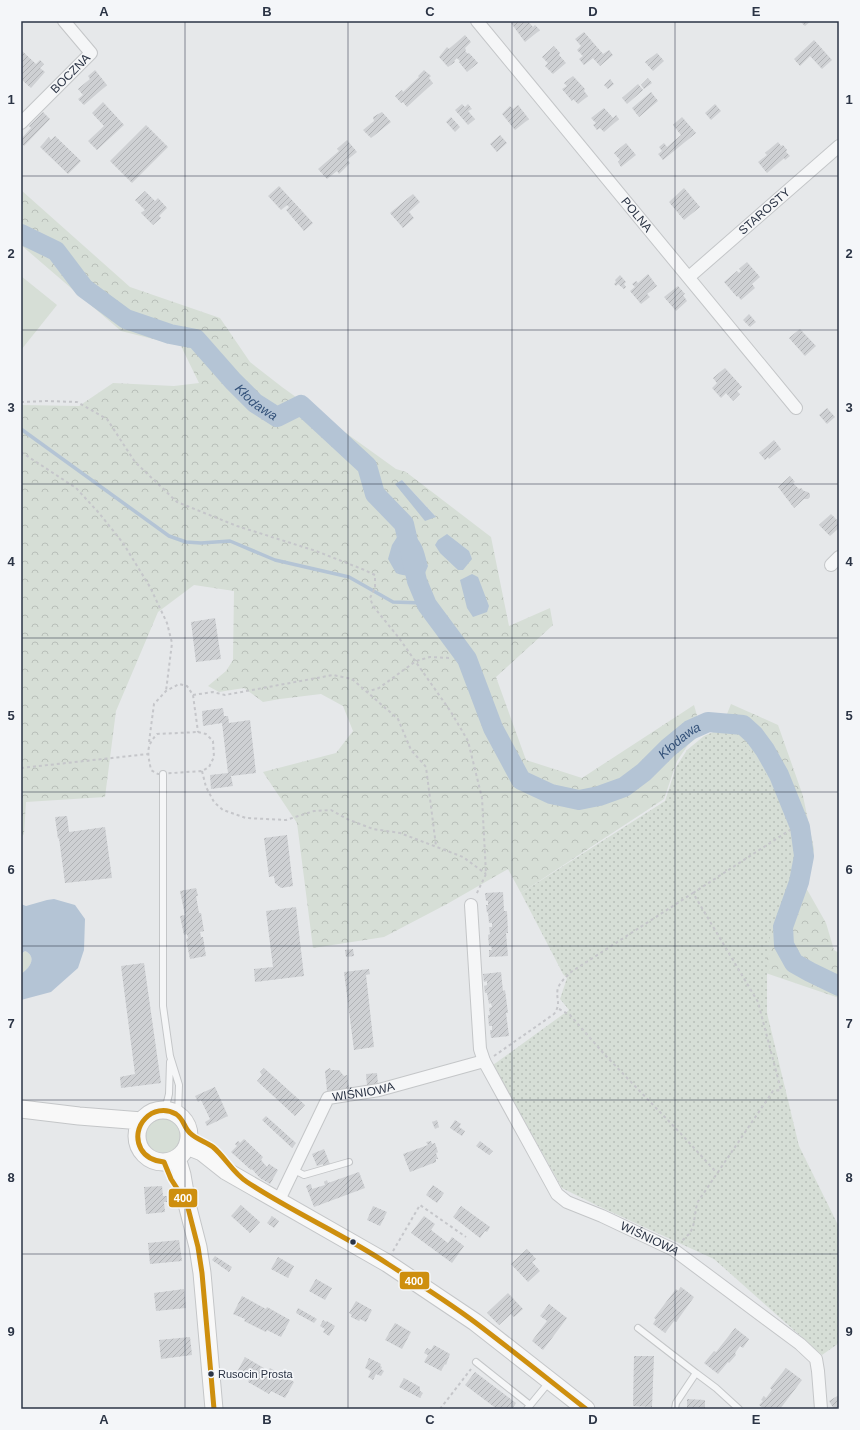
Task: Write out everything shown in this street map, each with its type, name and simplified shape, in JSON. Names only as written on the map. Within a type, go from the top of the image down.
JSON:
[{"type":"street","name":"BOCZNA","points":[[21,123],[91,53],[64,21]]},
{"type":"street","name":"POLNA","points":[[477,21],[796,408]]},
{"type":"street","name":"STAROSTY","points":[[689,277],[839,146]]},
{"type":"street","name":"WIŚNIOWA","points":[[471,905],[480,1049],[484,1061],[554,1189],[562,1199],[674,1250],[800,1344],[816,1359],[821,1409]]},
{"type":"street","name":"WIŚNIOWA","points":[[279,1200],[328,1098],[379,1090],[484,1061]]},
{"type":"street","points":[[21,1109],[79,1116],[142,1121]]},
{"type":"street","points":[[214,1409],[202,1273],[198,1247],[187,1204],[171,1179],[179,1150],[187,1126],[171,1112],[152,1113],[142,1121],[138,1129],[137,1138],[140,1148],[146,1156],[154,1161],[179,1150],[213,1147],[245,1181],[387,1263],[475,1322],[586,1409]]},
{"type":"street","points":[[79,1116],[137,1138]]},
{"type":"lane","points":[[163,774],[163,1006],[170,1056],[179,1085],[171,1112]]},
{"type":"lane","points":[[170,1056],[169,1094],[171,1112]]},
{"type":"lane","points":[[294,1170],[304,1175],[348,1162]]},
{"type":"lane","points":[[638,1328],[716,1388],[739,1409]]},
{"type":"lane","points":[[476,1362],[528,1407],[550,1380]]},
{"type":"lane","points":[[675,1409],[676,1403],[696,1373]]},
{"type":"path","points":[[21,402],[77,402],[107,419],[135,462],[177,502],[237,526],[316,550],[374,575],[375,588],[370,598],[373,606],[416,662],[451,712],[468,741],[482,798],[486,874],[471,905]]},
{"type":"path","points":[[21,452],[76,488],[95,508],[123,543],[150,587],[167,623],[172,643],[166,691]]},
{"type":"path","points":[[366,692],[380,688],[416,662],[430,656],[449,658]]},
{"type":"path","points":[[193,695],[213,692],[225,695],[334,675],[352,678],[398,719],[411,750],[426,767],[436,846]]},
{"type":"path","points":[[149,742],[157,734],[198,732],[206,734],[213,741],[214,757],[210,767],[202,771],[163,774],[158,774],[151,770],[148,754],[149,742],[154,704],[166,691],[179,684],[187,686],[193,695],[198,732]]},
{"type":"path","points":[[21,768],[148,754]]},
{"type":"path","points":[[202,771],[206,787],[214,802],[224,810],[246,818],[286,820],[314,811],[331,810],[347,820],[373,829],[400,833],[463,857],[486,874]]},
{"type":"path","points":[[484,1061],[490,1059],[554,1014],[558,1009],[558,989],[564,978],[571,972],[790,830]]},
{"type":"path","points":[[674,1250],[690,1233],[693,1227],[697,1203],[717,1173],[773,1091],[781,1090],[758,1002],[693,893]]},
{"type":"path","points":[[558,1009],[570,1015],[717,1173]]},
{"type":"path","points":[[387,1263],[420,1205],[466,1237]]},
{"type":"path","points":[[440,1409],[476,1362]]},
{"type":"green space","points":[[21,190],[130,287],[220,318],[250,362],[282,387],[396,469],[406,472],[491,537],[509,626],[550,608],[553,625],[496,677],[526,760],[582,778],[694,705],[702,733],[688,745],[677,761],[664,799],[521,893],[508,869],[447,904],[384,937],[313,948],[297,823],[263,772],[336,753],[353,731],[343,706],[321,694],[263,702],[244,688],[219,692],[208,686],[226,671],[233,660],[234,591],[194,585],[158,612],[116,711],[105,797],[26,802],[24,834],[21,838],[21,405],[79,406],[113,383],[174,386],[199,383],[181,346],[121,331],[21,245]],"holes":[[[402,480],[436,517],[396,485]]]},
{"type":"green space","points":[[21,276],[57,305],[21,350]]},
{"type":"green space","points":[[731,704],[778,725],[803,796],[814,849],[805,886],[826,923],[834,950],[839,953],[839,998],[751,968],[779,828],[721,729]]},
{"type":"green space","points":[[718,730],[735,737],[745,745],[758,760],[798,830],[802,861],[794,891],[779,914],[767,945],[767,1013],[799,1146],[839,1227],[839,1343],[822,1355],[714,1259],[562,1188],[493,1065],[569,1010],[560,999],[567,978],[563,974],[521,893],[665,801],[676,767],[687,750],[704,736]]},
{"type":"green space","points":[[25,951],[31,956],[32,960],[27,969],[21,974],[21,954]]},
{"type":"green space","points":[[160,1119],[166,1119],[175,1124],[179,1130],[179,1142],[175,1148],[166,1153],[160,1153],[151,1148],[146,1139],[146,1133],[151,1124]]},
{"type":"water","points":[[402,480],[436,517],[425,521],[395,484]]},
{"type":"water","points":[[401,531],[408,533],[417,539],[423,548],[428,566],[425,573],[410,576],[396,573],[388,559],[392,545]]},
{"type":"water","points":[[447,534],[469,551],[472,559],[463,570],[458,570],[440,553],[435,545],[438,540]]},
{"type":"water","points":[[472,574],[478,577],[489,606],[487,612],[473,617],[467,608],[460,580]]},
{"type":"water","points":[[54,899],[75,905],[85,919],[84,950],[78,968],[51,992],[21,1000],[21,974],[27,969],[32,960],[31,956],[25,951],[21,954],[21,904],[26,906]]},
{"type":"building","points":[[514,21],[528,21],[533,27],[535,25],[540,30],[525,42],[511,23]]},
{"type":"building","points":[[800,21],[811,21],[805,26]]},
{"type":"building","points":[[584,32],[603,54],[609,50],[613,55],[600,66],[593,58],[584,65],[579,59],[583,56],[577,50],[581,46],[575,39]]},
{"type":"building","points":[[465,35],[471,42],[465,48],[465,51],[468,54],[469,53],[478,63],[467,72],[457,58],[454,61],[455,62],[448,67],[439,57],[447,47],[449,49]]},
{"type":"building","points":[[814,40],[832,60],[822,69],[810,56],[800,66],[794,59]]},
{"type":"building","points":[[554,46],[566,63],[553,74],[545,66],[548,63],[542,57]]},
{"type":"building","points":[[21,50],[36,64],[40,60],[44,64],[40,68],[45,72],[31,88],[21,79]]},
{"type":"building","points":[[657,53],[664,61],[653,71],[645,62]]},
{"type":"building","points":[[95,70],[107,85],[84,105],[78,99],[83,95],[78,89],[90,79],[88,76]]},
{"type":"building","points":[[424,70],[431,76],[429,78],[433,83],[407,107],[395,96],[402,90],[403,92],[419,77],[418,76]]},
{"type":"building","points":[[573,76],[585,89],[584,91],[588,96],[578,104],[573,99],[572,101],[562,89],[567,86],[564,83]]},
{"type":"building","points":[[648,78],[652,83],[644,89],[641,85]]},
{"type":"building","points":[[610,79],[614,84],[608,89],[604,85]]},
{"type":"building","points":[[638,84],[643,90],[627,104],[622,98]]},
{"type":"building","points":[[651,92],[658,101],[639,117],[632,108]]},
{"type":"building","points":[[103,102],[124,125],[97,150],[88,141],[104,126],[92,113]]},
{"type":"building","points":[[462,104],[465,107],[468,104],[472,109],[468,111],[475,119],[468,125],[455,110]]},
{"type":"building","points":[[715,104],[721,111],[711,120],[705,113]]},
{"type":"building","points":[[518,105],[529,119],[515,130],[502,114],[510,106],[513,109]]},
{"type":"building","points":[[604,108],[613,118],[616,115],[619,119],[604,132],[600,128],[597,130],[593,125],[596,123],[591,118]]},
{"type":"building","points":[[43,112],[50,119],[24,146],[21,139],[31,128],[29,126]]},
{"type":"building","points":[[382,112],[391,122],[371,138],[363,130],[374,121],[373,117]]},
{"type":"building","points":[[451,117],[460,127],[455,132],[446,122]]},
{"type":"building","points":[[682,117],[696,133],[663,160],[658,154],[662,151],[659,147],[664,143],[667,147],[681,135],[673,125]]},
{"type":"building","points":[[146,125],[168,147],[132,183],[110,161]]},
{"type":"building","points":[[500,135],[507,143],[497,152],[490,144]]},
{"type":"building","points":[[55,136],[81,161],[68,174],[40,147],[49,137],[51,140]]},
{"type":"building","points":[[347,140],[357,152],[347,160],[350,163],[339,174],[337,171],[327,179],[318,169],[339,151],[337,149]]},
{"type":"building","points":[[778,142],[781,146],[783,145],[787,150],[786,152],[790,156],[785,160],[784,158],[767,173],[758,162],[767,155],[765,153]]},
{"type":"building","points":[[626,143],[636,155],[621,167],[618,162],[620,160],[614,153]]},
{"type":"building","points":[[279,186],[313,223],[304,231],[286,210],[289,207],[287,205],[281,210],[268,196]]},
{"type":"building","points":[[684,188],[700,207],[684,220],[669,202]]},
{"type":"building","points":[[145,191],[155,201],[158,198],[167,208],[159,216],[161,218],[153,225],[141,213],[145,210],[135,200]]},
{"type":"building","points":[[413,194],[420,202],[409,212],[414,218],[403,228],[390,213]]},
{"type":"building","points":[[747,262],[760,277],[752,284],[755,288],[741,300],[724,282],[737,271],[739,273],[741,271],[739,269]]},
{"type":"building","points":[[648,274],[657,286],[647,294],[650,297],[641,304],[630,291],[635,287],[632,284],[636,281],[638,283]]},
{"type":"building","points":[[620,275],[626,282],[624,284],[626,287],[624,289],[618,284],[616,286],[614,284],[616,282],[615,280]]},
{"type":"building","points":[[678,286],[685,294],[683,295],[687,301],[676,311],[664,297]]},
{"type":"building","points":[[749,314],[756,322],[750,327],[743,320]]},
{"type":"building","points":[[800,329],[816,346],[805,356],[789,338]]},
{"type":"building","points":[[725,368],[742,387],[737,391],[740,394],[733,401],[726,393],[721,398],[712,388],[717,383],[713,378]]},
{"type":"building","points":[[827,408],[835,417],[827,424],[819,415]]},
{"type":"building","points":[[774,440],[781,449],[769,459],[768,457],[765,460],[759,453]]},
{"type":"building","points":[[790,476],[795,482],[793,483],[799,489],[801,488],[810,494],[808,499],[804,499],[794,508],[778,487]]},
{"type":"building","points":[[831,514],[839,522],[839,528],[830,536],[819,525]]},
{"type":"building","points":[[215,618],[221,659],[196,662],[191,622]]},
{"type":"building","points":[[223,708],[224,716],[228,716],[229,723],[250,720],[256,773],[231,776],[233,786],[211,789],[210,775],[228,773],[222,723],[203,726],[202,711]]},
{"type":"building","points":[[67,816],[69,832],[105,827],[112,878],[65,883],[55,817]]},
{"type":"building","points":[[287,835],[293,886],[281,888],[275,883],[274,876],[269,877],[264,838]]},
{"type":"building","points":[[196,888],[199,913],[201,913],[204,931],[200,932],[201,937],[203,937],[206,956],[190,959],[186,939],[188,938],[187,934],[184,935],[180,916],[185,915],[180,891]]},
{"type":"building","points":[[503,892],[504,911],[507,911],[508,933],[506,933],[508,956],[489,957],[489,950],[492,950],[491,946],[489,946],[488,935],[490,934],[489,927],[492,927],[492,923],[489,923],[486,905],[488,905],[488,901],[486,901],[485,893]]},
{"type":"building","points":[[296,907],[304,976],[255,982],[254,969],[273,967],[266,911]]},
{"type":"building","points":[[353,949],[354,956],[346,957],[345,950]]},
{"type":"building","points":[[144,963],[161,1083],[121,1088],[120,1077],[135,1074],[121,966]]},
{"type":"building","points":[[369,969],[370,974],[366,975],[374,1047],[354,1050],[344,972]]},
{"type":"building","points":[[501,972],[503,991],[505,990],[508,1013],[506,1013],[509,1036],[491,1038],[490,1030],[492,1030],[492,1026],[489,1026],[488,1015],[490,1015],[489,1008],[492,1007],[491,1003],[489,1004],[487,993],[485,993],[484,986],[487,985],[487,981],[484,982],[483,974]]},
{"type":"building","points":[[264,1068],[305,1105],[295,1116],[257,1081],[262,1075],[260,1072]]},
{"type":"building","points":[[330,1068],[331,1070],[339,1070],[344,1076],[347,1075],[349,1089],[327,1091],[325,1071]]},
{"type":"building","points":[[377,1073],[378,1085],[367,1086],[366,1074]]},
{"type":"building","points":[[215,1087],[228,1116],[207,1126],[205,1122],[210,1119],[201,1100],[198,1102],[195,1096]]},
{"type":"building","points":[[266,1116],[296,1143],[292,1148],[262,1120]]},
{"type":"building","points":[[437,1120],[439,1127],[435,1129],[432,1122]]},
{"type":"building","points":[[455,1120],[461,1124],[459,1127],[465,1131],[462,1136],[450,1128]]},
{"type":"building","points":[[244,1139],[263,1157],[261,1160],[267,1167],[269,1164],[278,1170],[270,1184],[260,1178],[252,1169],[251,1170],[231,1152],[237,1146],[235,1144],[238,1141],[240,1143]]},
{"type":"building","points":[[431,1141],[432,1144],[435,1143],[438,1152],[436,1153],[438,1159],[436,1159],[436,1162],[410,1172],[403,1154],[428,1145],[426,1142]]},
{"type":"building","points":[[480,1141],[493,1151],[489,1155],[476,1146]]},
{"type":"building","points":[[324,1149],[330,1164],[324,1167],[323,1164],[317,1166],[312,1154]]},
{"type":"building","points":[[359,1172],[365,1188],[314,1207],[306,1186],[311,1184],[312,1189],[325,1185],[324,1182],[327,1180],[328,1183]]},
{"type":"building","points":[[433,1185],[444,1193],[437,1203],[426,1195]]},
{"type":"building","points":[[162,1186],[163,1196],[167,1196],[167,1202],[164,1202],[165,1212],[146,1214],[144,1187]]},
{"type":"building","points":[[241,1205],[260,1222],[250,1233],[231,1216]]},
{"type":"building","points":[[373,1206],[387,1212],[380,1226],[367,1220]]},
{"type":"building","points":[[461,1206],[490,1227],[480,1238],[453,1217]]},
{"type":"building","points":[[272,1216],[279,1221],[274,1228],[267,1223]]},
{"type":"building","points":[[424,1216],[435,1224],[431,1230],[448,1243],[452,1237],[464,1246],[452,1263],[411,1233]]},
{"type":"building","points":[[179,1240],[182,1261],[150,1264],[148,1243]]},
{"type":"building","points":[[527,1249],[536,1259],[532,1262],[540,1271],[528,1282],[511,1264]]},
{"type":"building","points":[[215,1256],[232,1267],[229,1272],[212,1260]]},
{"type":"building","points":[[278,1257],[294,1266],[288,1278],[271,1269]]},
{"type":"building","points":[[316,1279],[332,1288],[325,1300],[309,1291]]},
{"type":"building","points":[[681,1287],[694,1297],[676,1322],[674,1321],[665,1333],[653,1324],[656,1319],[654,1318],[676,1289],[678,1291]]},
{"type":"building","points":[[184,1289],[186,1308],[156,1311],[154,1293]]},
{"type":"building","points":[[508,1293],[523,1309],[514,1317],[511,1314],[499,1325],[487,1313]]},
{"type":"building","points":[[242,1296],[266,1309],[267,1307],[290,1320],[281,1337],[267,1330],[266,1332],[244,1321],[245,1319],[233,1314]]},
{"type":"building","points":[[356,1301],[372,1310],[366,1322],[360,1319],[359,1321],[351,1317],[352,1315],[349,1313]]},
{"type":"building","points":[[549,1304],[567,1318],[543,1350],[532,1341],[547,1321],[540,1316]]},
{"type":"building","points":[[298,1308],[317,1319],[314,1323],[296,1313]]},
{"type":"building","points":[[323,1320],[335,1326],[329,1336],[323,1332],[325,1329],[320,1326]]},
{"type":"building","points":[[395,1323],[411,1332],[402,1349],[385,1340]]},
{"type":"building","points":[[735,1328],[749,1339],[743,1348],[740,1346],[735,1353],[736,1355],[718,1374],[704,1363],[714,1351],[716,1352]]},
{"type":"building","points":[[190,1337],[192,1355],[161,1359],[159,1340]]},
{"type":"building","points":[[434,1345],[450,1354],[446,1365],[445,1364],[441,1371],[424,1362],[428,1355],[424,1353],[427,1348],[431,1350]]},
{"type":"building","points":[[634,1356],[654,1356],[652,1407],[633,1406]]},
{"type":"building","points":[[245,1357],[269,1371],[270,1368],[294,1382],[285,1398],[271,1391],[269,1394],[248,1382],[249,1380],[236,1374]]},
{"type":"building","points":[[369,1358],[381,1364],[381,1369],[384,1371],[381,1376],[376,1374],[373,1380],[368,1377],[371,1371],[365,1368]]},
{"type":"building","points":[[786,1368],[802,1380],[780,1409],[764,1409],[759,1405],[763,1401],[761,1400],[764,1396],[766,1398],[772,1390],[770,1388]]},
{"type":"building","points":[[475,1372],[516,1403],[512,1409],[497,1409],[465,1385]]},
{"type":"building","points":[[404,1378],[420,1387],[420,1391],[423,1393],[420,1398],[399,1387]]},
{"type":"building","points":[[839,1395],[839,1409],[834,1409],[829,1401]]},
{"type":"building","points":[[687,1399],[705,1400],[705,1409],[687,1409]]},
{"type":"waterway","name":"Kłodawa","points":[[21,234],[56,251],[84,288],[126,319],[170,334],[196,339],[233,381],[255,403],[277,417],[301,405],[367,466],[375,494],[404,524],[417,581],[427,605],[467,659],[493,728],[521,780],[551,794],[579,800],[599,796],[624,787],[644,772],[668,748],[690,730],[708,722],[743,725],[754,735],[765,750],[779,775],[800,827],[804,856],[799,882],[783,927],[784,945],[794,963],[839,986]]},
{"type":"waterway","name":"Kłodawa","points":[[21,429],[169,536],[186,542],[201,543],[230,541],[275,560],[349,577],[393,602],[423,603],[427,605]]},
{"type":"transit line","name":"400","points":[[214,1409],[202,1273],[198,1247],[187,1204],[171,1179],[164,1162],[154,1160],[145,1155],[138,1141],[138,1132],[145,1118],[159,1111],[167,1111],[179,1116],[190,1133],[213,1147],[237,1174],[247,1182],[371,1253],[444,1300],[586,1409]]},
{"type":"place","name":"Rusocin Prosta","points":[[211,1374]]}]
